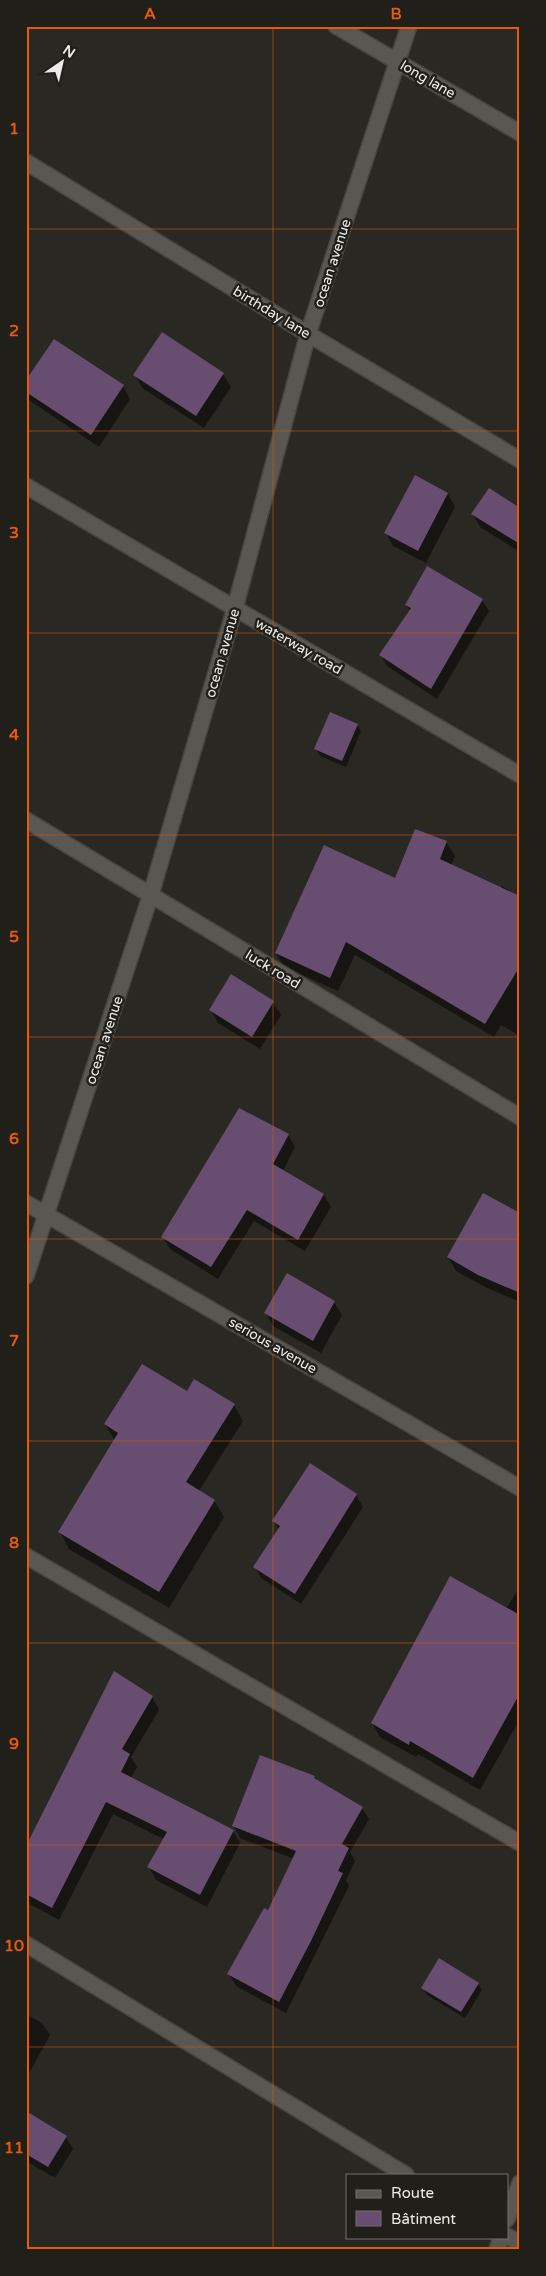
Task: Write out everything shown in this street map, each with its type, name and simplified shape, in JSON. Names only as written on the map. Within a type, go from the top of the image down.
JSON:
[{"type":"street","name":"long lane","points":[[336,26],[520,132]]},
{"type":"street","name":"ocean avenue","points":[[26,1276],[151,894],[235,608],[308,334],[409,26]]},
{"type":"street","name":"birthday lane","points":[[26,162],[308,334],[520,460]]},
{"type":"street","name":"waterway road","points":[[26,486],[520,775]]},
{"type":"street","name":"luck road","points":[[26,820],[520,1117]]},
{"type":"street","name":"serious avenue","points":[[26,1202],[520,1488]]},
{"type":"street","points":[[26,1556],[520,1843]]},
{"type":"street","points":[[26,1944],[404,2174]]},
{"type":"street","points":[[508,2216],[520,2183]]},
{"type":"street","points":[[508,2237],[520,2243]]},
{"type":"street","points":[[497,2250],[501,2238]]},
{"type":"building","points":[[162,332],[224,373],[196,416],[133,375]]},
{"type":"building","points":[[54,339],[124,385],[91,435],[26,392],[26,380]]},
{"type":"building","points":[[415,475],[448,493],[418,551],[384,533]]},
{"type":"building","points":[[489,488],[520,508],[520,544],[471,514]]},
{"type":"building","points":[[427,566],[483,599],[431,689],[379,655],[411,608],[405,605]]},
{"type":"building","points":[[330,712],[358,724],[342,761],[314,749]]},
{"type":"building","points":[[415,829],[447,841],[440,859],[520,896],[520,966],[485,1024],[346,942],[330,978],[275,953],[324,845],[395,878]]},
{"type":"building","points":[[231,974],[274,1001],[252,1037],[209,1010]]},
{"type":"building","points":[[239,1108],[289,1134],[273,1164],[324,1194],[298,1240],[247,1210],[211,1267],[161,1237]]},
{"type":"building","points":[[483,1193],[520,1213],[520,1293],[478,1275],[447,1257]]},
{"type":"building","points":[[287,1273],[335,1301],[313,1341],[264,1313]]},
{"type":"building","points":[[142,1364],[187,1391],[194,1379],[235,1404],[186,1482],[215,1500],[159,1592],[58,1532],[118,1433],[104,1424]]},
{"type":"building","points":[[310,1463],[357,1494],[295,1594],[253,1567],[280,1526],[272,1521]]},
{"type":"building","points":[[450,1576],[520,1615],[520,1693],[473,1778],[410,1741],[409,1745],[371,1723]]},
{"type":"building","points":[[114,1671],[153,1696],[122,1749],[130,1754],[121,1772],[234,1830],[200,1895],[147,1867],[167,1832],[106,1802],[52,1908],[26,1894],[26,1846]]},
{"type":"building","points":[[260,1755],[315,1776],[314,1778],[363,1807],[342,1844],[349,1848],[338,1871],[343,1873],[311,1941],[279,2002],[227,1974],[264,1908],[268,1910],[296,1851],[232,1826]]},
{"type":"building","points":[[439,1958],[479,1983],[461,2012],[421,1988]]},
{"type":"building","points":[[26,2111],[67,2136],[48,2167],[26,2154]]}]
